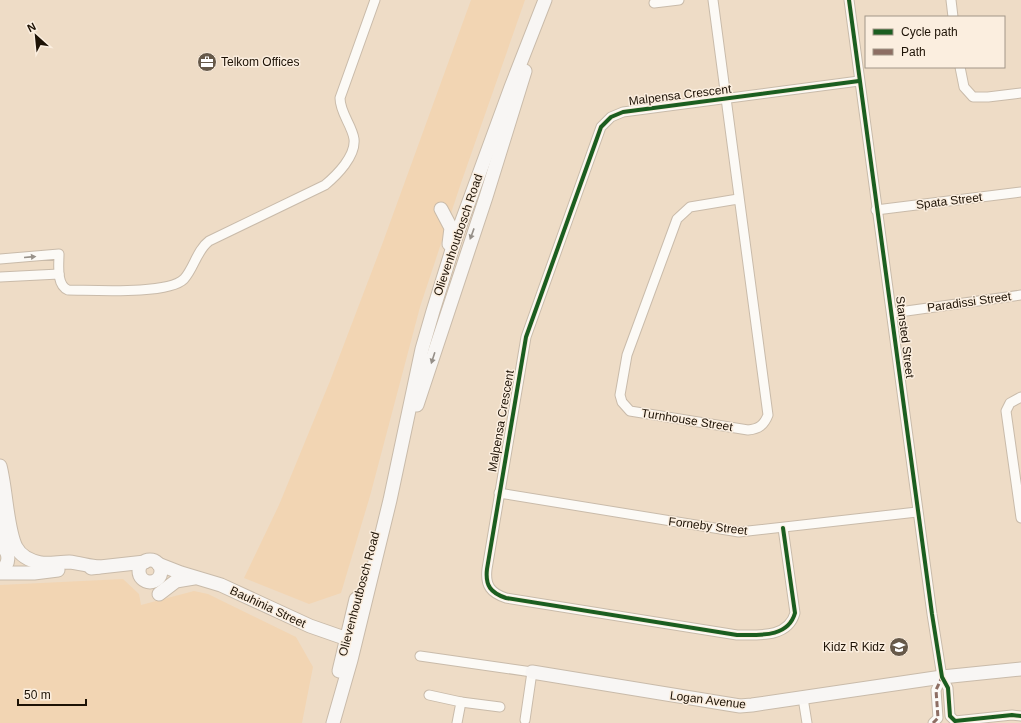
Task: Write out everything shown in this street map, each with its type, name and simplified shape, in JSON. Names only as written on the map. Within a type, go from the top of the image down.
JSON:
[{"type":"main road","name":"Olievenhoutbosch Road","points":[[396,467],[519,93],[543,5]]},
{"type":"main road","name":"Olievenhoutbosch Road","points":[[325,723],[390,500],[422,349],[432,311],[463,218],[543,5]]},
{"type":"main road","points":[[463,218],[467,218],[472,215],[519,93]]},
{"type":"main road","points":[[432,311],[437,283],[451,235],[451,228],[441,209]]},
{"type":"main road","points":[[0,465],[3,547],[8,559],[7,564],[0,572]]},
{"type":"main road","points":[[0,465],[5,482],[12,537],[22,555],[33,561],[43,563],[68,562],[99,567]]},
{"type":"main road","points":[[3,547],[21,563],[43,572]]},
{"type":"main road","points":[[0,572],[34,573],[116,566],[152,561],[158,564],[161,570],[160,577],[151,582],[116,566]]},
{"type":"main road","points":[[142,578],[140,571],[145,562]]},
{"type":"main road","name":"Bauhinia Street","points":[[158,564],[220,585],[310,626],[350,640]]},
{"type":"main road","name":"Bauhinia Street","points":[[160,577],[181,573]]},
{"type":"main road","points":[[158,594],[176,581],[195,577]]},
{"type":"main road","name":"Olievenhoutbosch Road","points":[[333,723],[350,640]]},
{"type":"main road","name":"Logan Avenue","points":[[532,672],[740,706],[942,677],[1021,669]]},
{"type":"street","points":[[0,259],[59,254],[59,274],[62,286],[68,290],[148,289],[168,287],[184,279],[209,240],[325,185],[348,160],[354,140],[342,109],[340,98],[375,0]]},
{"type":"street","points":[[654,3],[679,0]]},
{"type":"street","name":"Turnhouse Street","points":[[713,0],[738,199],[768,415],[764,423],[754,429],[748,430],[630,411],[622,402],[620,395],[627,355],[677,220],[690,207],[738,199]]},
{"type":"street","name":"Stansted Street","points":[[849,0],[876,210],[892,313],[917,512],[942,677]]},
{"type":"street","points":[[951,0],[954,16]]},
{"type":"street","points":[[960,68],[964,87],[973,97],[988,97],[1021,93]]},
{"type":"street","name":"Malpensa Crescent","points":[[783,528],[795,613],[793,621],[781,631],[771,633],[737,635],[506,598],[492,592],[486,577],[526,337],[601,127],[611,117],[623,112],[860,81]]},
{"type":"street","name":"Spata Street","points":[[876,210],[1021,192]]},
{"type":"street","points":[[0,277],[59,274]]},
{"type":"street","name":"Paradissi Street","points":[[892,313],[1021,295]]},
{"type":"street","points":[[1021,397],[1010,402],[1006,411],[1020,498],[1021,518]]},
{"type":"street","name":"Forneby Street","points":[[499,493],[725,530],[751,532],[917,512]]},
{"type":"street","name":"Logan Avenue","points":[[420,656],[532,672]]},
{"type":"street","points":[[525,720],[532,672]]},
{"type":"street","points":[[942,677],[948,688],[950,716],[955,721],[1012,715],[1021,716]]},
{"type":"street","points":[[934,723],[938,718],[936,690],[942,677]]},
{"type":"street","points":[[429,695],[461,702],[500,707]]},
{"type":"street","points":[[803,698],[807,723]]},
{"type":"street","points":[[457,723],[461,702]]},
{"type":"shaded area","points":[[471,0],[525,0],[461,183],[420,307],[370,496],[341,593],[309,604],[244,578],[279,505],[330,381],[383,242]]},
{"type":"shaded area","points":[[123,579],[139,594],[141,605],[194,591],[208,594],[296,637],[313,667],[302,723],[0,723],[0,585]]},
{"type":"marked path","points":[[933,723],[938,718],[936,690],[942,677]]},
{"type":"cycle path","points":[[849,0],[932,614],[942,677],[948,688],[950,716],[955,721],[1012,715],[1021,716]]},
{"type":"cycle path","points":[[783,528],[795,613],[786,627],[779,631],[763,635],[737,635],[506,598],[496,594],[490,588],[487,580],[487,569],[526,337],[601,127],[611,117],[623,112],[859,81]]},
{"type":"place","name":"Telkom Offices","points":[[207,62]]},
{"type":"place","name":"Kidz R Kidz","points":[[899,647]]}]
